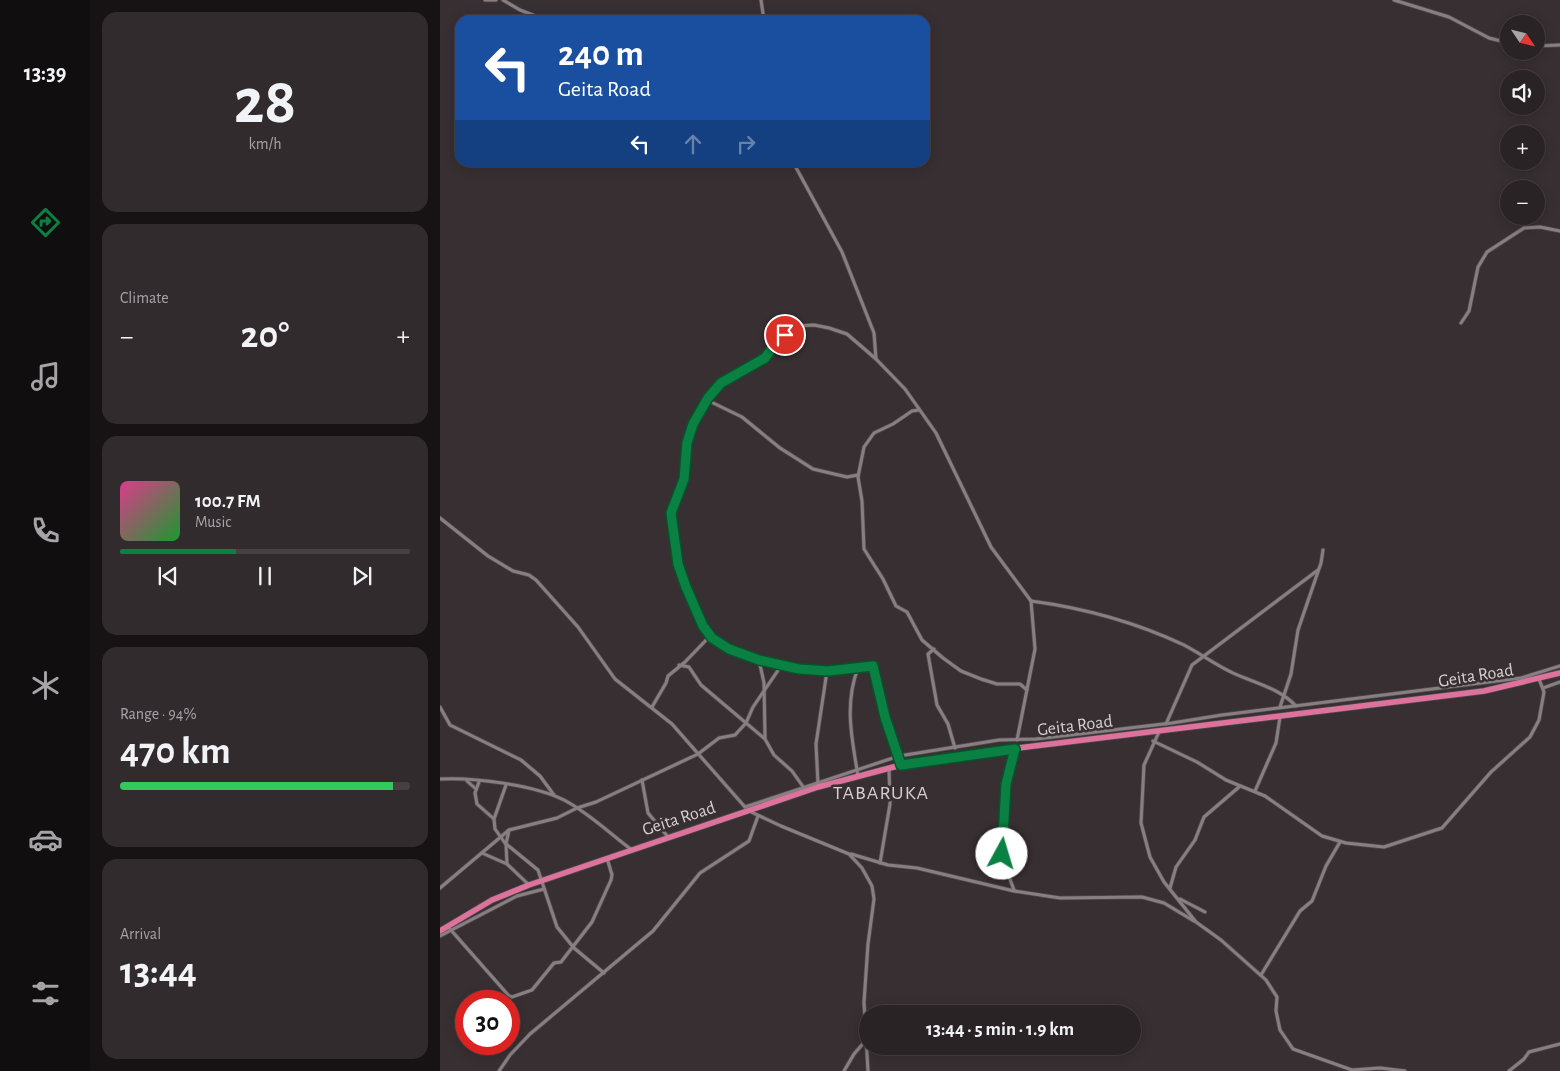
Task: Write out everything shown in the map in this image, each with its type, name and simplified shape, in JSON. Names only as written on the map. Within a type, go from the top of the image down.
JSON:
[{"type":"highway","name":"Geita Road","points":[[440,931],[492,900],[542,880],[750,811],[857,772],[1015,749],[1484,691],[1560,673]]},
{"type":"street","points":[[485,0],[496,0]]},
{"type":"street","points":[[503,0],[533,15]]},
{"type":"street","points":[[761,0],[763,15]]},
{"type":"street","points":[[1394,0],[1449,17],[1489,38],[1500,41]]},
{"type":"street","points":[[1545,46],[1560,46]]},
{"type":"street","points":[[796,167],[842,252],[874,333],[876,359]]},
{"type":"street","points":[[1461,323],[1469,311],[1478,267],[1486,252],[1521,228],[1540,227],[1560,231]]},
{"type":"street","points":[[901,765],[885,717],[873,666],[828,671],[781,666],[729,649],[710,636],[703,626],[683,578],[674,545],[671,513],[684,479],[690,432],[706,400],[727,379],[765,358],[779,339],[797,326],[816,325],[843,332],[876,359],[896,379],[939,439],[991,547],[1031,601],[1035,649],[1017,740]]},
{"type":"street","points":[[706,400],[724,406],[742,417],[780,448],[813,469],[847,478],[858,476]]},
{"type":"street","points":[[920,410],[912,411],[893,424],[874,433],[864,447],[858,476],[862,502],[864,549],[883,579],[896,606],[907,612],[922,640],[966,673],[992,683],[1020,684],[1027,690]]},
{"type":"street","points":[[440,518],[484,554],[508,568],[529,575],[536,580],[578,627],[615,679],[672,724],[745,807],[758,816],[849,854],[880,863],[974,880],[1014,891],[1073,898],[1142,897],[1164,904],[1213,933],[1262,975],[1276,994],[1278,1024],[1283,1036],[1293,1049],[1352,1070],[1380,1068],[1406,1071]]},
{"type":"street","points":[[1280,707],[1291,674],[1298,630],[1323,550]]},
{"type":"street","points":[[1166,724],[1192,665],[1318,570]]},
{"type":"street","points":[[1031,601],[1086,610],[1114,617],[1180,644],[1222,668],[1284,695],[1296,706]]},
{"type":"street","points":[[652,707],[668,676],[685,662],[710,636]]},
{"type":"street","points":[[934,650],[928,654],[938,705],[948,724],[955,748]]},
{"type":"street","points":[[759,660],[763,676],[765,739]]},
{"type":"street","points":[[680,665],[689,668],[701,685],[765,739],[774,755],[792,771],[805,790],[745,807]]},
{"type":"street","points":[[440,888],[509,830],[557,818],[577,808],[596,802],[698,754],[719,738],[735,735],[746,723],[763,692],[781,666]]},
{"type":"street","points":[[858,668],[849,705],[857,772],[898,756],[992,741],[1166,724],[1280,707],[1521,678],[1560,666]]},
{"type":"street","points":[[818,785],[816,744],[828,671]]},
{"type":"street","points":[[1153,741],[1278,804],[1317,834],[1341,842],[1384,847],[1442,828],[1491,772],[1513,754],[1533,733],[1539,720],[1543,688],[1539,679]]},
{"type":"street","points":[[1543,688],[1560,682]]},
{"type":"street","points":[[440,708],[450,724],[522,760],[540,776],[554,796]]},
{"type":"street","points":[[1255,791],[1276,743],[1280,716]]},
{"type":"street","points":[[1160,731],[1153,741],[1144,765],[1141,823],[1150,857],[1158,873],[1196,922]]},
{"type":"street","points":[[1014,891],[1002,854],[1002,846],[1006,784],[1015,749]]},
{"type":"street","points":[[880,863],[890,804],[888,768]]},
{"type":"street","points":[[440,779],[466,780],[533,789],[554,796],[577,808],[632,850]]},
{"type":"street","points":[[466,780],[476,789]]},
{"type":"street","points":[[642,780],[648,813],[669,838]]},
{"type":"street","points":[[479,782],[474,796],[476,804],[494,819]]},
{"type":"street","points":[[506,786],[494,819],[495,829],[506,844],[532,864],[542,880],[557,927],[574,948],[604,973]]},
{"type":"street","points":[[1170,889],[1174,870],[1195,840],[1204,817],[1239,786]]},
{"type":"street","points":[[499,1071],[530,1034],[653,931],[700,873],[749,841],[758,816]]},
{"type":"street","points":[[507,864],[506,844],[509,830]]},
{"type":"street","points":[[1262,975],[1300,911],[1312,901],[1326,866],[1341,842]]},
{"type":"street","points":[[482,853],[507,864],[529,885]]},
{"type":"street","points":[[849,854],[862,868],[874,892],[865,1005]]},
{"type":"street","points":[[450,929],[483,963],[506,993],[512,997],[532,990],[554,964],[560,963],[574,948],[592,922],[611,880],[612,875],[607,858]]},
{"type":"street","points":[[440,936],[450,929],[517,896],[544,889]]},
{"type":"street","points":[[1180,899],[1205,912]]},
{"type":"street","points":[[1509,1071],[1524,1060],[1529,1052],[1560,1044]]},
{"type":"street","points":[[844,1071],[859,1048]]},
{"type":"street","points":[[868,1055],[868,1071]]},
{"type":"district","name":"TABARUKA","points":[[881,793]]},
{"type":"route","points":[[785,335],[778,340],[765,358],[730,377],[710,394],[691,429],[687,443],[684,479],[671,513],[675,551],[688,594],[706,631],[712,638],[735,652],[781,666],[799,669],[828,671],[873,666],[885,717],[901,765],[944,757],[1015,749],[1006,784],[1002,854]]}]
